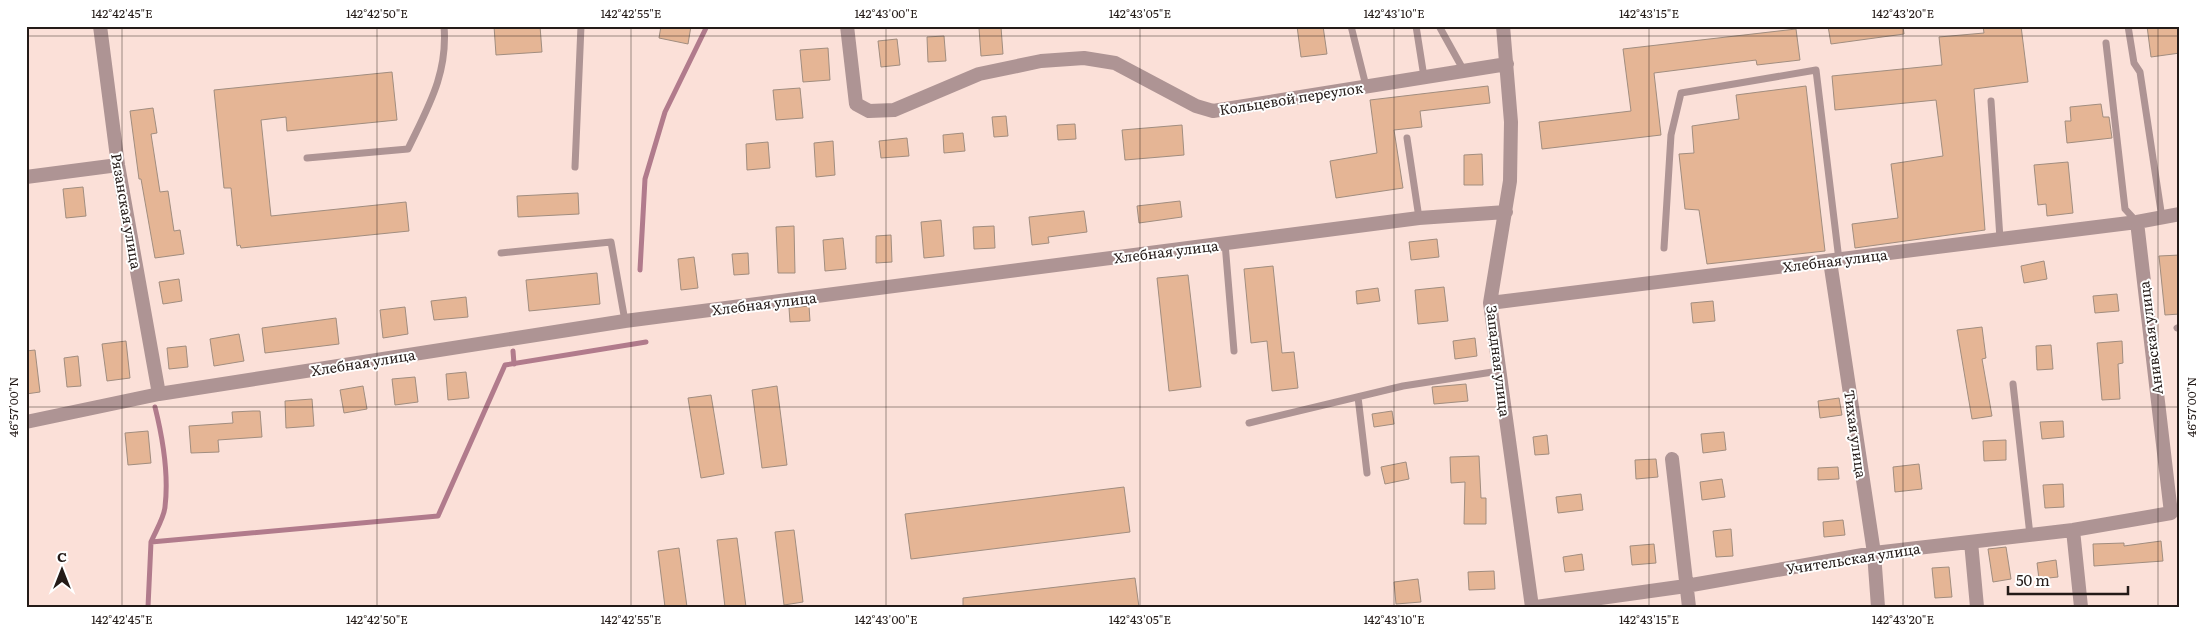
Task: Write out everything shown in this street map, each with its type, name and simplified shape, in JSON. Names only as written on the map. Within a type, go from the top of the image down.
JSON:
[{"type":"street","name":"Рязанская улица","points":[[100,26],[118,165],[159,394]]},
{"type":"street","name":"Кольцевой переулок","points":[[847,26],[856,104],[869,111],[894,110],[978,74],[1041,61],[1084,58],[1115,63],[1196,106],[1213,111],[1507,64]]},
{"type":"street","name":"Западная улица","points":[[1503,26],[1511,122],[1510,181],[1490,303],[1534,607]]},
{"type":"street","points":[[26,177],[118,165]]},
{"type":"street","name":"Хлебная улица","points":[[26,422],[159,394],[625,321],[1419,218],[1506,212]]},
{"type":"street","name":"Хлебная улица","points":[[1490,303],[2000,240],[2137,222],[2180,214]]},
{"type":"street","name":"Анивская улица","points":[[2137,222],[2171,513]]},
{"type":"street","name":"Тихая улица","points":[[1835,260],[1874,553],[1878,607]]},
{"type":"street","points":[[1672,459],[1689,607]]},
{"type":"street","name":"Учительская улица","points":[[1534,607],[1686,586],[1874,553],[2073,530],[2171,513]]},
{"type":"street","points":[[2073,530],[2081,607]]},
{"type":"street","points":[[1971,542],[1977,607]]},
{"type":"lane","points":[[307,158],[408,149],[437,89],[446,46],[444,26]]},
{"type":"lane","points":[[575,167],[581,26]]},
{"type":"lane","points":[[1351,26],[1366,86]]},
{"type":"lane","points":[[1416,26],[1424,77]]},
{"type":"lane","points":[[1439,26],[1464,71]]},
{"type":"lane","points":[[2128,26],[2134,63],[2140,72],[2162,218]]},
{"type":"lane","points":[[2106,43],[2125,209],[2137,222]]},
{"type":"lane","points":[[1664,248],[1671,135],[1681,93],[1816,70],[1835,260]]},
{"type":"lane","points":[[1991,101],[2000,240]]},
{"type":"lane","points":[[1407,138],[1419,218]]},
{"type":"lane","points":[[501,253],[611,242],[625,321]]},
{"type":"lane","points":[[1224,244],[1234,351]]},
{"type":"lane","points":[[1249,423],[1404,386],[1499,370]]},
{"type":"lane","points":[[2013,384],[2030,535]]},
{"type":"lane","points":[[1358,397],[1367,473]]},
{"type":"building","points":[[494,26],[540,26],[542,52],[496,55]]},
{"type":"building","points":[[661,26],[691,26],[688,44],[659,38]]},
{"type":"building","points":[[1297,26],[1323,26],[1327,54],[1301,57]]},
{"type":"building","points":[[1828,26],[1903,26],[1904,34],[1831,44]]},
{"type":"building","points":[[1983,26],[2021,26],[2028,82],[1974,89],[1985,230],[1855,248],[1852,224],[1898,218],[1891,164],[1943,156],[1936,100],[1835,110],[1832,76],[1942,65],[1939,37],[1984,33]]},
{"type":"building","points":[[2147,26],[2180,26],[2180,53],[2151,57]]},
{"type":"building","points":[[1001,27],[1003,54],[981,56],[979,28]]},
{"type":"building","points":[[1796,29],[1800,60],[1757,65],[1756,60],[1654,73],[1661,135],[1542,149],[1539,122],[1631,111],[1623,49]]},
{"type":"building","points":[[944,36],[946,61],[928,62],[927,37]]},
{"type":"building","points":[[897,39],[900,65],[881,67],[878,41]]},
{"type":"building","points":[[828,48],[830,80],[803,82],[800,50]]},
{"type":"building","points":[[392,72],[397,120],[287,131],[286,117],[261,120],[271,216],[406,202],[409,231],[241,248],[240,245],[237,246],[231,188],[224,188],[214,90]]},
{"type":"building","points":[[1488,86],[1490,103],[1420,111],[1422,127],[1394,130],[1403,188],[1336,198],[1330,161],[1377,153],[1370,100]]},
{"type":"building","points":[[1806,86],[1825,251],[1707,264],[1699,210],[1685,209],[1679,154],[1694,153],[1692,126],[1739,119],[1736,95]]},
{"type":"building","points":[[800,88],[803,118],[776,120],[773,90]]},
{"type":"building","points":[[2101,104],[2103,117],[2109,117],[2112,138],[2067,143],[2065,121],[2071,121],[2070,107]]},
{"type":"building","points":[[153,108],[157,133],[151,134],[160,192],[168,191],[174,231],[180,230],[184,254],[155,258],[141,179],[139,179],[130,111]]},
{"type":"building","points":[[1006,116],[1008,136],[994,137],[992,117]]},
{"type":"building","points":[[1075,124],[1076,139],[1058,140],[1057,125]]},
{"type":"building","points":[[1182,125],[1184,155],[1125,160],[1122,130]]},
{"type":"building","points":[[963,133],[965,151],[944,153],[943,135]]},
{"type":"building","points":[[907,138],[909,156],[881,158],[879,141]]},
{"type":"building","points":[[833,141],[835,175],[816,177],[814,143]]},
{"type":"building","points":[[768,142],[770,168],[747,170],[746,144]]},
{"type":"building","points":[[1482,154],[1483,185],[1464,185],[1464,155]]},
{"type":"building","points":[[2068,162],[2073,213],[2047,216],[2046,204],[2038,205],[2034,165]]},
{"type":"building","points":[[83,187],[86,216],[66,218],[63,189]]},
{"type":"building","points":[[578,193],[579,214],[518,217],[517,196]]},
{"type":"building","points":[[1180,201],[1182,217],[1139,223],[1137,206]]},
{"type":"building","points":[[1084,211],[1087,232],[1048,237],[1049,243],[1032,245],[1029,217]]},
{"type":"building","points":[[941,220],[944,256],[924,258],[921,222]]},
{"type":"building","points":[[794,226],[795,273],[778,273],[776,227]]},
{"type":"building","points":[[994,226],[995,248],[974,249],[973,227]]},
{"type":"building","points":[[891,235],[892,262],[876,263],[876,236]]},
{"type":"building","points":[[843,238],[846,269],[825,271],[823,240]]},
{"type":"building","points":[[1437,239],[1439,257],[1411,260],[1409,242]]},
{"type":"building","points":[[748,253],[749,274],[734,275],[732,254]]},
{"type":"building","points":[[2180,255],[2180,314],[2165,315],[2159,256]]},
{"type":"building","points":[[694,257],[698,288],[681,290],[678,259]]},
{"type":"building","points":[[2044,261],[2047,279],[2024,283],[2021,266]]},
{"type":"building","points":[[1273,266],[1282,353],[1294,352],[1298,388],[1272,391],[1267,341],[1251,343],[1244,269]]},
{"type":"building","points":[[597,273],[600,304],[529,311],[526,280]]},
{"type":"building","points":[[1188,275],[1201,387],[1169,391],[1157,278]]},
{"type":"building","points":[[179,279],[182,301],[163,304],[159,282]]},
{"type":"building","points":[[1444,287],[1448,321],[1418,324],[1415,290]]},
{"type":"building","points":[[1378,288],[1380,301],[1357,304],[1356,291]]},
{"type":"building","points":[[2117,294],[2119,311],[2095,313],[2093,296]]},
{"type":"building","points":[[466,297],[468,317],[434,320],[431,301]]},
{"type":"building","points":[[1713,301],[1715,321],[1693,323],[1691,303]]},
{"type":"building","points":[[809,306],[810,321],[790,322],[789,308]]},
{"type":"building","points":[[405,307],[408,334],[383,338],[380,310]]},
{"type":"building","points":[[336,318],[339,344],[265,353],[262,328]]},
{"type":"building","points":[[1982,327],[1986,358],[1982,359],[1992,416],[1972,419],[1957,330]]},
{"type":"building","points":[[239,334],[244,361],[214,366],[210,339]]},
{"type":"building","points":[[1475,338],[1477,356],[1455,359],[1453,341]]},
{"type":"building","points":[[126,341],[130,378],[107,381],[102,344]]},
{"type":"building","points":[[2122,341],[2123,363],[2118,364],[2120,399],[2102,400],[2097,343]]},
{"type":"building","points":[[2051,345],[2053,369],[2037,370],[2036,346]]},
{"type":"building","points":[[186,346],[188,367],[169,369],[167,348]]},
{"type":"building","points":[[35,350],[40,392],[26,394],[26,351]]},
{"type":"building","points":[[78,356],[81,386],[67,387],[64,358]]},
{"type":"building","points":[[466,372],[469,398],[448,400],[446,374]]},
{"type":"building","points":[[415,377],[418,402],[395,405],[392,379]]},
{"type":"building","points":[[1466,384],[1468,401],[1434,404],[1432,387]]},
{"type":"building","points":[[363,386],[367,409],[344,413],[340,390]]},
{"type":"building","points":[[777,386],[787,465],[762,468],[752,390]]},
{"type":"building","points":[[711,395],[724,474],[701,478],[688,398]]},
{"type":"building","points":[[1839,398],[1842,415],[1820,418],[1818,401]]},
{"type":"building","points":[[312,399],[314,426],[286,428],[285,401]]},
{"type":"building","points":[[260,411],[262,437],[218,440],[219,452],[191,453],[189,426],[233,423],[232,412]]},
{"type":"building","points":[[1392,411],[1394,424],[1374,427],[1372,414]]},
{"type":"building","points":[[2063,421],[2064,437],[2042,439],[2040,422]]},
{"type":"building","points":[[148,431],[151,463],[128,465],[125,433]]},
{"type":"building","points":[[1724,432],[1726,450],[1703,453],[1701,434]]},
{"type":"building","points":[[1547,435],[1549,454],[1535,455],[1533,437]]},
{"type":"building","points":[[2006,440],[2006,460],[1984,461],[1983,441]]},
{"type":"building","points":[[1479,456],[1481,498],[1486,498],[1486,524],[1464,524],[1465,482],[1451,483],[1450,457]]},
{"type":"building","points":[[1656,459],[1658,477],[1636,479],[1635,460]]},
{"type":"building","points":[[1406,462],[1409,479],[1385,484],[1381,467]]},
{"type":"building","points":[[1919,464],[1922,489],[1895,492],[1893,467]]},
{"type":"building","points":[[1838,467],[1839,479],[1818,480],[1818,468]]},
{"type":"building","points":[[1722,479],[1725,497],[1702,500],[1700,482]]},
{"type":"building","points":[[2063,484],[2064,507],[2045,508],[2043,485]]},
{"type":"building","points":[[1124,487],[1130,532],[911,559],[905,514]]},
{"type":"building","points":[[1581,494],[1583,510],[1558,513],[1556,497]]},
{"type":"building","points":[[1843,520],[1845,535],[1824,537],[1823,522]]},
{"type":"building","points":[[1731,529],[1733,556],[1716,557],[1713,531]]},
{"type":"building","points":[[794,530],[803,602],[784,605],[775,532]]},
{"type":"building","points":[[737,538],[746,607],[725,607],[717,540]]},
{"type":"building","points":[[2161,541],[2163,561],[2094,566],[2093,544],[2124,543],[2124,546]]},
{"type":"building","points":[[1654,544],[1656,563],[1632,565],[1630,546]]},
{"type":"building","points":[[2006,547],[2011,579],[1993,582],[1988,549]]},
{"type":"building","points":[[679,548],[687,607],[665,607],[658,551]]},
{"type":"building","points":[[1582,554],[1584,570],[1565,572],[1563,557]]},
{"type":"building","points":[[2056,560],[2058,577],[2039,579],[2037,563]]},
{"type":"building","points":[[1949,567],[1952,597],[1935,598],[1932,568]]},
{"type":"building","points":[[1494,571],[1495,589],[1469,590],[1468,572]]},
{"type":"building","points":[[1135,578],[1139,607],[963,607],[963,598]]},
{"type":"building","points":[[1418,579],[1421,602],[1396,604],[1394,582]]},
{"type":"waterway","points":[[640,270],[645,179],[665,112],[707,26]]},
{"type":"waterway","points":[[148,607],[151,542],[438,516],[505,365],[646,342]]},
{"type":"waterway","points":[[513,351],[514,364]]},
{"type":"waterway","points":[[151,542],[163,516],[166,495],[164,457],[155,407]]}]
